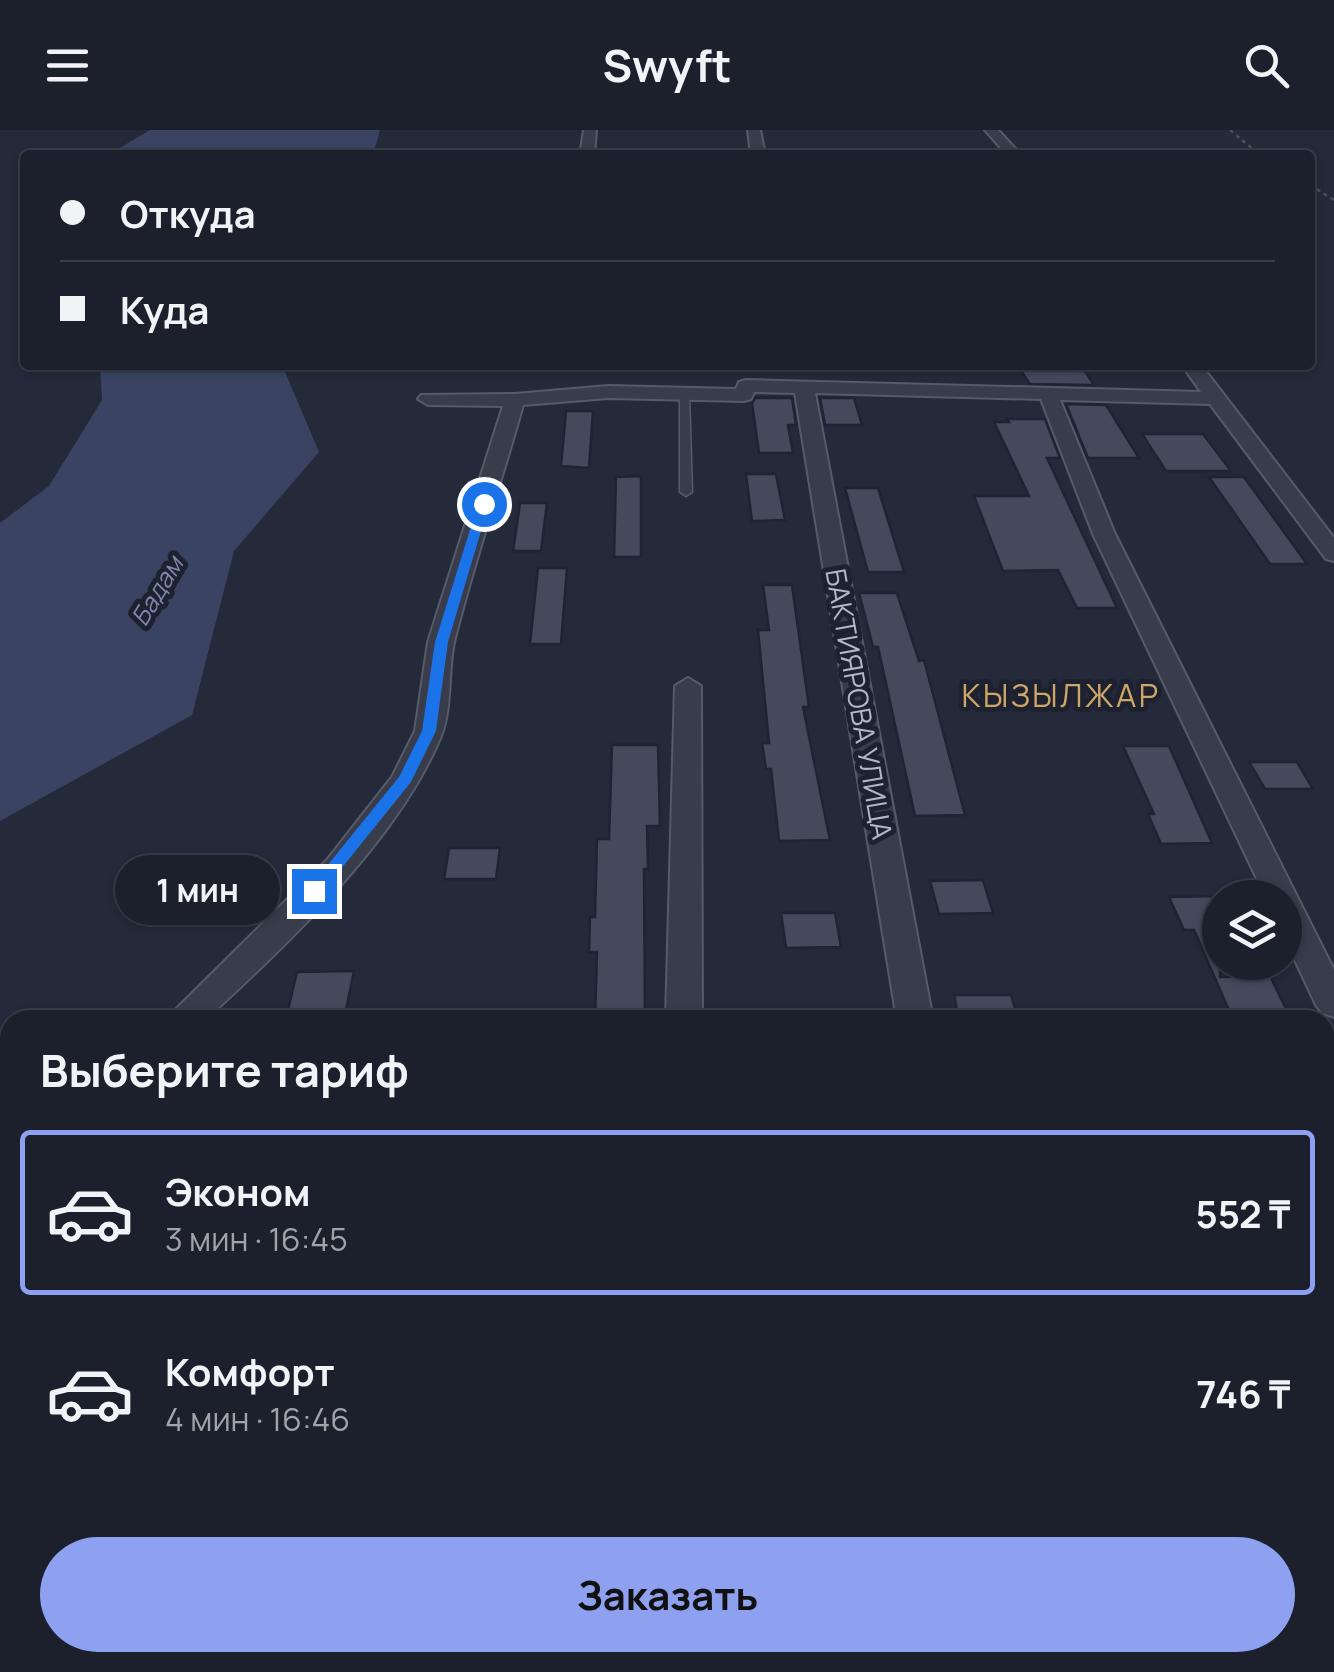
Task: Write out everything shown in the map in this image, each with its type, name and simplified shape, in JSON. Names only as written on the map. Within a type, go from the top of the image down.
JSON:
[{"type":"street","points":[[991,130],[1009,150]]},
{"type":"street","points":[[608,392],[610,370]]},
{"type":"street","points":[[876,370],[882,389]]},
{"type":"street","points":[[1195,370],[1334,554]]},
{"type":"street","points":[[428,399],[515,400],[608,392],[744,395],[745,375],[804,387],[1218,398]]},
{"type":"street","name":"БАКТИЯРОВА УЛИЦА","points":[[804,387],[913,1010]]},
{"type":"street","points":[[1048,394],[1104,534],[1273,880]]},
{"type":"street","points":[[194,1010],[244,965],[338,867],[406,779],[429,731],[441,642],[515,400]]},
{"type":"street","points":[[1309,520],[1334,521]]},
{"type":"street","points":[[684,1010],[688,686]]},
{"type":"street","points":[[1302,939],[1334,1005]]},
{"type":"lane","points":[[684,394],[686,492]]},
{"type":"path","points":[[1230,130],[1254,150]]},
{"type":"water","points":[[150,130],[380,130],[374,150],[116,150]]},
{"type":"water","name":"Бадам","points":[[100,370],[284,370],[319,452],[234,551],[192,715],[0,821],[0,523],[49,486],[102,400]]},
{"type":"building","points":[[1021,371],[1085,371],[1094,385],[1030,384]]},
{"type":"building","points":[[755,398],[792,398],[796,425],[788,425],[793,453],[759,453],[752,403]]},
{"type":"building","points":[[820,398],[854,398],[862,425],[825,425]]},
{"type":"building","points":[[1066,404],[1106,405],[1139,458],[1088,458]]},
{"type":"building","points":[[566,411],[593,411],[589,468],[561,466]]},
{"type":"building","points":[[1007,419],[1045,419],[1060,458],[1047,458],[1117,608],[1077,608],[1058,570],[1003,571],[974,496],[1029,496],[994,422],[1009,422]]},
{"type":"building","points":[[1142,434],[1203,434],[1231,471],[1166,471]]},
{"type":"building","points":[[746,474],[776,474],[785,520],[752,521]]},
{"type":"building","points":[[641,476],[641,557],[614,557],[616,477]]},
{"type":"building","points":[[1209,477],[1244,477],[1307,564],[1270,564]]},
{"type":"building","points":[[845,488],[878,488],[904,572],[868,572]]},
{"type":"building","points":[[520,503],[547,503],[541,551],[513,551]]},
{"type":"building","points":[[538,568],[567,568],[561,644],[530,644]]},
{"type":"building","points":[[763,585],[792,585],[809,707],[803,707],[830,840],[779,841],[771,769],[766,769],[762,743],[769,743],[758,630],[769,630]]},
{"type":"building","points":[[859,593],[897,593],[919,661],[924,660],[965,815],[915,816],[878,647],[873,647]]},
{"type":"building","points":[[612,745],[658,745],[660,826],[647,826],[648,869],[644,869],[645,1010],[595,1010],[597,952],[589,952],[590,917],[595,917],[597,839],[609,839]]},
{"type":"building","points":[[1123,746],[1169,746],[1212,843],[1161,844],[1148,814],[1154,814]]},
{"type":"building","points":[[1249,762],[1297,762],[1313,789],[1265,789]]},
{"type":"building","points":[[449,848],[500,848],[496,879],[444,879]]},
{"type":"building","points":[[983,880],[993,913],[939,914],[930,881]]},
{"type":"building","points":[[1202,896],[1202,948],[1194,930],[1184,930],[1169,897]]},
{"type":"building","points":[[781,913],[835,913],[841,947],[786,948]]},
{"type":"building","points":[[354,971],[346,1010],[288,1010],[297,972]]},
{"type":"building","points":[[1216,980],[1272,980],[1287,1010],[1229,1010]]},
{"type":"building","points":[[954,995],[1011,995],[1015,1010],[957,1010]]},
{"type":"district","name":"КЫЗЫЛЖАР","points":[[1061,696]]},
{"type":"route","points":[[314,891],[338,867],[406,779],[429,731],[441,642],[484,504]]}]
